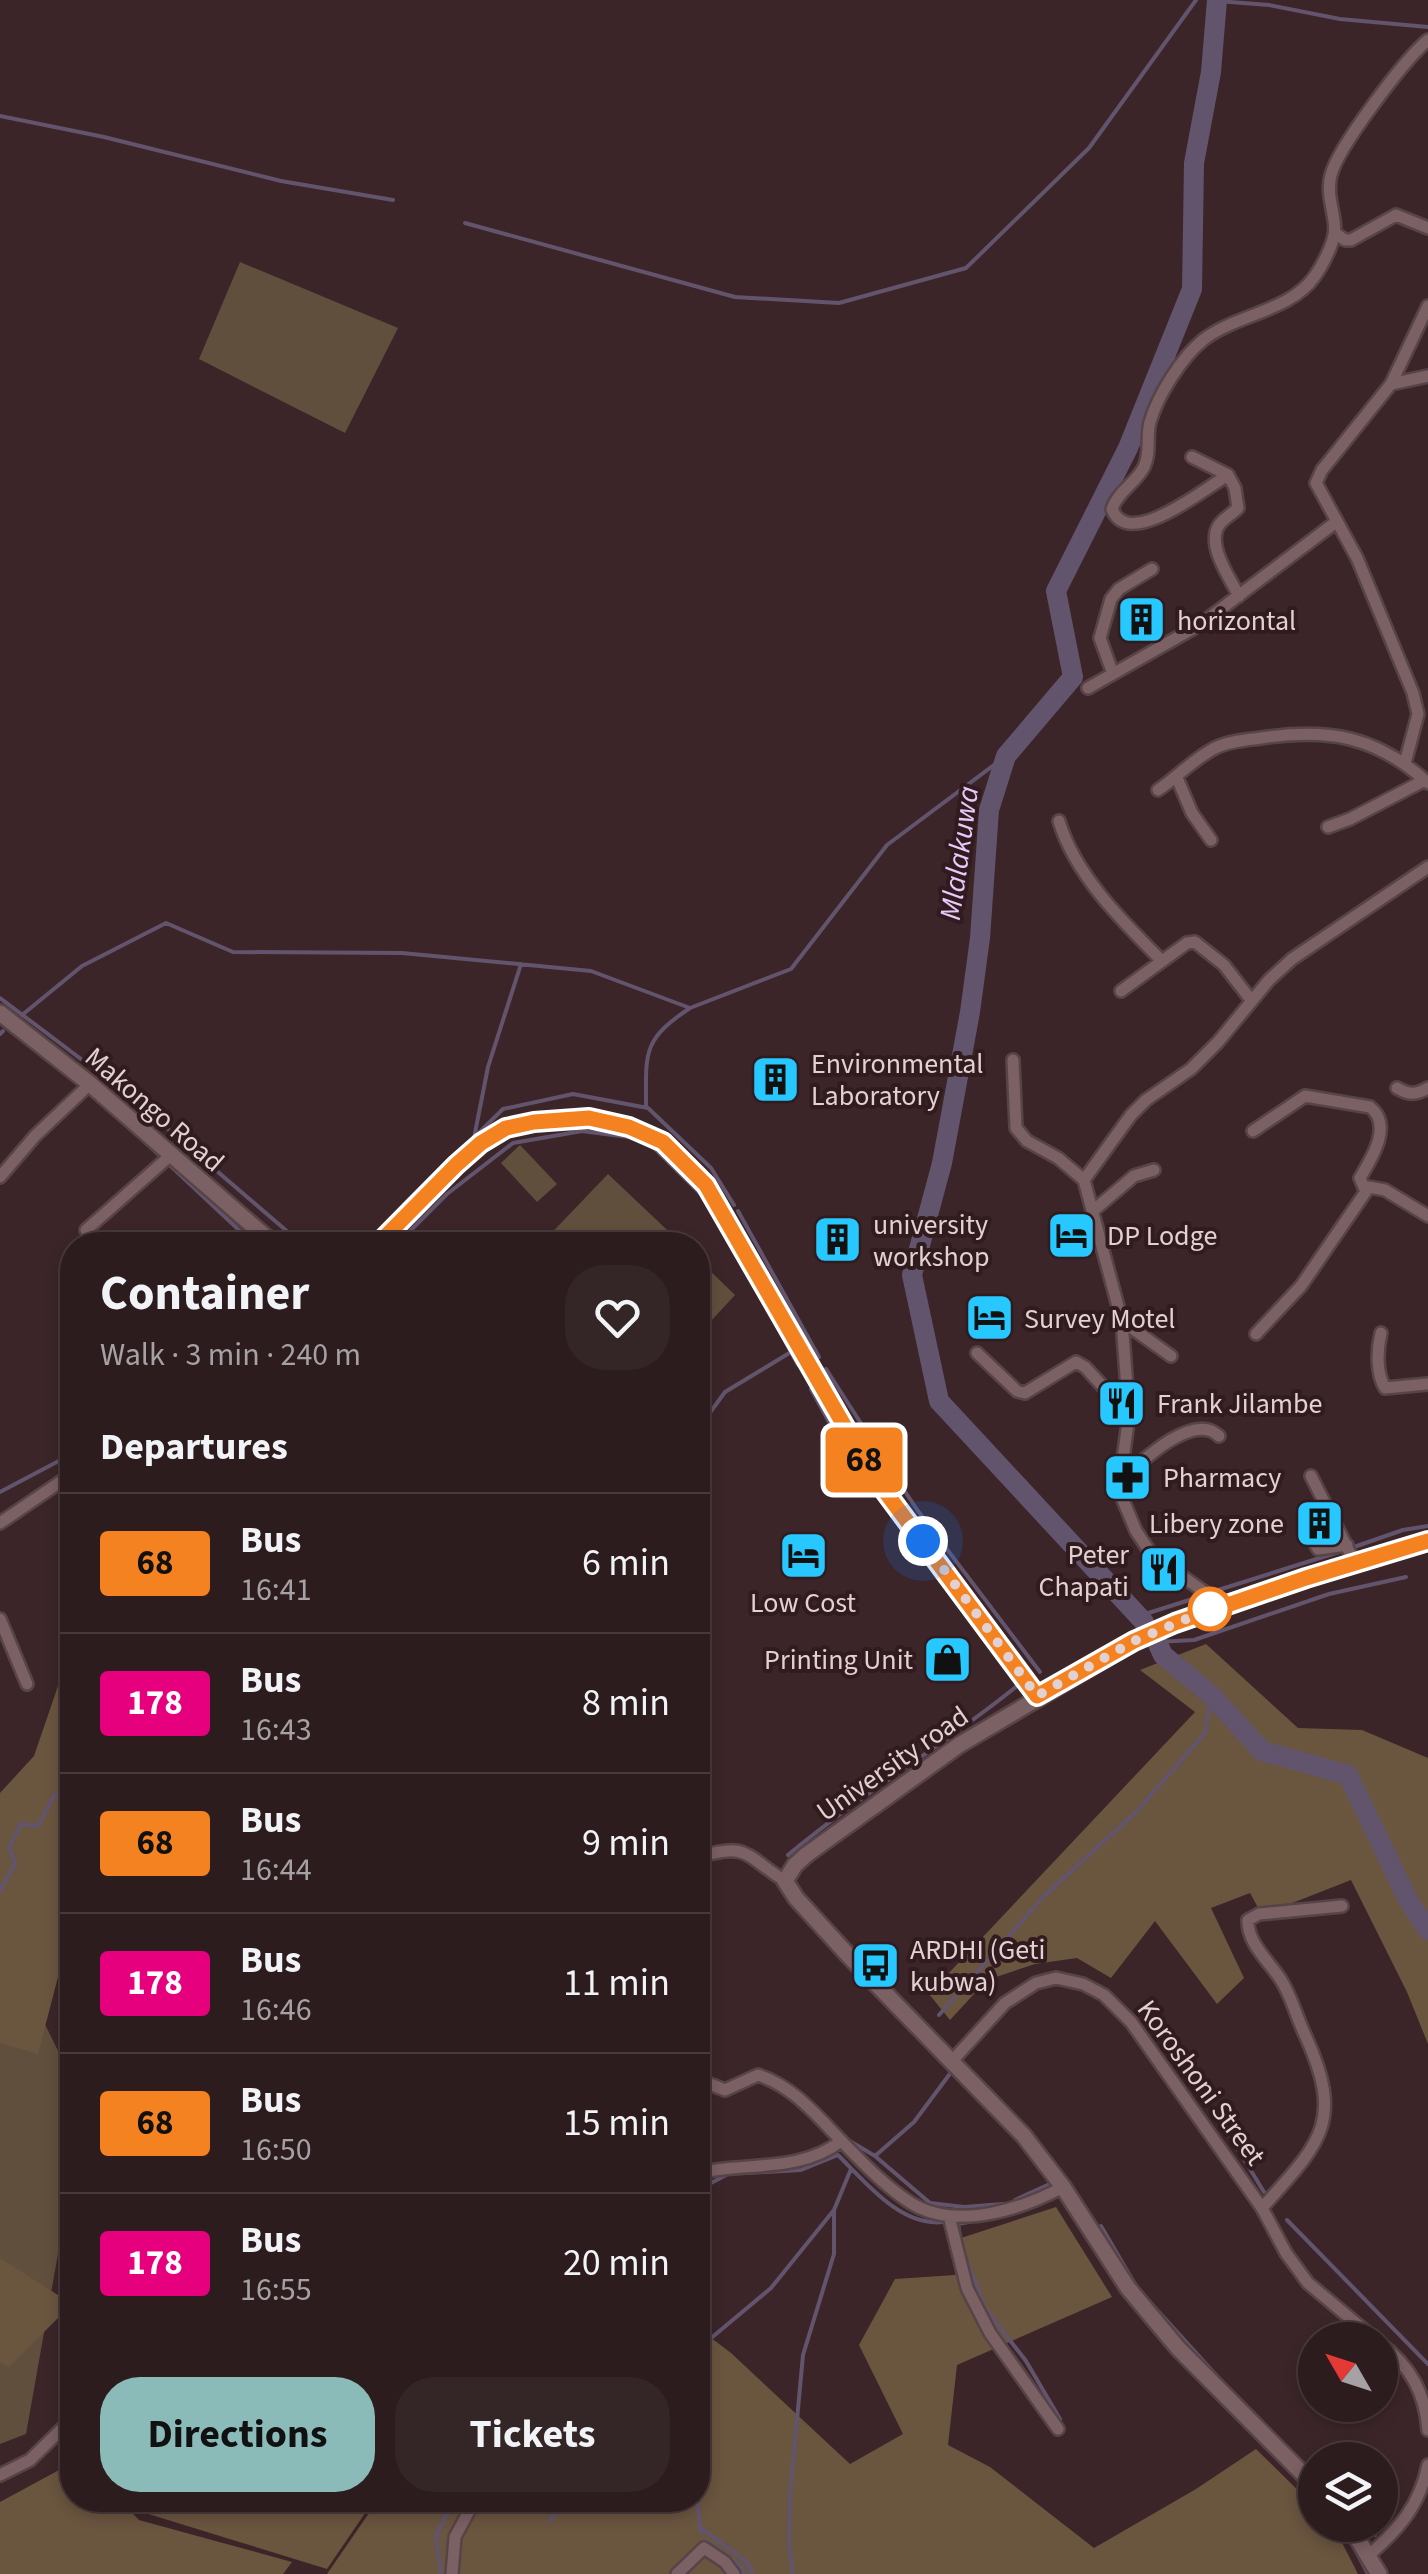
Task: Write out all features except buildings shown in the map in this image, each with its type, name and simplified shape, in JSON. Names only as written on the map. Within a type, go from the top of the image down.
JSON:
[{"type":"street","points":[[1228,475],[1150,521],[1126,524],[1113,514],[1114,501],[1144,468],[1154,413],[1189,354],[1222,328],[1305,288],[1316,275],[1335,233],[1329,206],[1330,180],[1337,160],[1428,40]]},
{"type":"street","points":[[1335,233],[1351,240],[1396,215],[1428,228]]},
{"type":"street","points":[[1404,763],[1418,714],[1413,693],[1385,620],[1318,490],[1318,478],[1391,384],[1428,306]]},
{"type":"street","points":[[1391,384],[1428,376]]},
{"type":"street","points":[[1192,457],[1228,475],[1235,488],[1238,508],[1218,527],[1215,539],[1239,596]]},
{"type":"street","points":[[1088,688],[1181,636],[1336,522]]},
{"type":"street","points":[[1113,674],[1100,638],[1111,599],[1119,589],[1152,569]]},
{"type":"street","points":[[1158,790],[1212,749],[1287,733],[1359,739],[1404,763],[1426,781],[1350,820],[1328,827]]},
{"type":"street","points":[[1177,778],[1192,813],[1211,840]]},
{"type":"street","points":[[1059,821],[1080,866],[1162,961]]},
{"type":"street","points":[[1084,1180],[1131,1114],[1191,1068],[1292,959],[1428,868]]},
{"type":"street","points":[[1122,990],[1187,943],[1195,942],[1224,965],[1251,1000]]},
{"type":"street","name":"Makongo Road","points":[[0,1013],[90,1084],[261,1232]]},
{"type":"street","points":[[1013,1060],[1016,1128],[1027,1141],[1058,1158],[1084,1180],[1122,1321],[1129,1415],[1120,1481],[1122,1500],[1144,1545],[1223,1605]]},
{"type":"street","points":[[0,1177],[35,1136],[90,1084]]},
{"type":"street","points":[[1397,1088],[1406,1094],[1418,1094],[1428,1088]]},
{"type":"street","points":[[1253,1131],[1306,1096],[1370,1107],[1378,1113],[1382,1125],[1360,1178],[1365,1190]]},
{"type":"street","points":[[390,1232],[456,1165],[506,1128],[589,1118],[629,1127],[663,1142],[706,1185],[872,1474],[1037,1696]]},
{"type":"street","points":[[86,1230],[171,1155]]},
{"type":"street","points":[[1094,1210],[1134,1176],[1154,1170]]},
{"type":"street","points":[[1256,1334],[1301,1286],[1365,1190],[1377,1186],[1428,1216]]},
{"type":"street","points":[[1122,1321],[1171,1356]]},
{"type":"street","points":[[1381,1334],[1378,1353],[1384,1388],[1428,1384]]},
{"type":"street","points":[[977,1352],[1017,1392],[1025,1393],[1076,1362],[1085,1366],[1129,1415]]},
{"type":"street","points":[[1120,1481],[1153,1451],[1180,1436],[1202,1427],[1219,1436]]},
{"type":"street","points":[[1311,1476],[1355,1563]]},
{"type":"street","points":[[0,1523],[60,1482]]},
{"type":"street","points":[[1307,1529],[1318,1549],[1347,1544]]},
{"type":"street","name":"University road","points":[[786,1881],[794,1865],[960,1745],[1140,1638],[1223,1605],[1428,1541]]},
{"type":"street","points":[[0,1619],[28,1684]]},
{"type":"street","points":[[710,1854],[742,1850],[786,1881],[796,1898],[848,1954],[1024,2136],[1063,2186],[1154,2321],[1298,2469]]},
{"type":"street","points":[[1262,2208],[1311,2149],[1322,2126],[1326,2102],[1322,2073],[1282,1982],[1254,1942],[1248,1920],[1259,1914],[1342,1906]]},
{"type":"street","name":"Koroshoni Street","points":[[952,2061],[1006,2003],[1036,1983],[1056,1978],[1104,1994],[1130,2022],[1262,2208],[1286,2253],[1308,2283],[1354,2322]]},
{"type":"street","points":[[710,2084],[725,2090],[750,2076],[766,2078],[811,2108],[902,2196],[918,2207],[948,2216],[1017,2208],[1063,2186]]},
{"type":"street","points":[[710,2172],[804,2160],[842,2141]]},
{"type":"street","points":[[948,2216],[967,2288],[990,2333],[1058,2429]]},
{"type":"street","name":"Koroshoni Street","points":[[1398,2357],[1415,2380],[1426,2408],[1428,2430]]},
{"type":"street","points":[[0,2475],[30,2460],[60,2430]]},
{"type":"street","points":[[1369,2555],[1411,2513],[1424,2488],[1428,2465]]},
{"type":"street","points":[[452,2574],[455,2537],[469,2512]]},
{"type":"street","points":[[1360,2542],[1378,2574]]},
{"type":"street","points":[[677,2574],[704,2548],[725,2562],[734,2574]]},
{"type":"shaded area","points":[[240,262],[398,328],[345,433],[199,359]]},
{"type":"shaded area","points":[[520,1145],[557,1184],[537,1202],[501,1163]]},
{"type":"shaded area","points":[[608,1174],[669,1232],[552,1232]]},
{"type":"shaded area","points":[[710,1271],[735,1295],[710,1322]]},
{"type":"shaded area","points":[[1206,1644],[1298,1728],[1362,1730],[1428,1758],[1428,2044],[1407,1992],[1351,1880],[1262,1915],[1250,1893],[1211,1908],[1244,1978],[1217,2004],[1155,1921],[1111,1978],[1077,1958],[1035,1964],[987,1980],[950,2020],[929,1994],[1195,1712],[1140,1670]]},
{"type":"shaded area","points":[[60,1680],[60,1969],[38,2054],[0,2043],[0,1793],[34,1756]]},
{"type":"shaded area","points":[[26,1986],[60,2055],[60,2243],[26,2434],[0,2444],[0,1987]]},
{"type":"shaded area","points":[[1056,2207],[1112,2297],[957,2365],[948,2445],[990,2467],[1094,2548],[1256,2449],[1298,2490],[1298,2542],[1342,2542],[1358,2574],[327,2574],[370,2512],[710,2512],[710,2337],[850,2464],[903,2434],[859,2345],[895,2279],[955,2275],[961,2238]]},
{"type":"shaded area","points":[[0,2258],[60,2296],[60,2316],[9,2367],[0,2362]]},
{"type":"shaded area","points":[[60,2470],[60,2512],[131,2512],[139,2520],[292,2562],[283,2574],[0,2574],[0,2502]]},
{"type":"shaded area","points":[[142,2512],[366,2512],[327,2569]]},
{"type":"waterway","points":[[465,223],[735,297],[839,303],[966,268],[1089,148],[1196,0]]},
{"type":"waterway","name":"Mlalakuwa","points":[[1144,1622],[939,1401],[912,1275],[942,1163],[970,1012],[980,938],[989,810],[1006,756],[1073,677],[1056,591],[1128,448],[1192,289],[1194,163],[1211,72],[1217,0]]},
{"type":"waterway","points":[[1217,1],[1428,27]]},
{"type":"waterway","points":[[0,116],[281,181],[393,200]]},
{"type":"waterway","points":[[22,1015],[82,966],[166,923],[233,952],[402,953],[591,971],[690,1008],[791,969],[887,845],[1006,756]]},
{"type":"waterway","points":[[474,1138],[488,1067],[521,964]]},
{"type":"waterway","points":[[0,998],[126,1093],[288,1232]]},
{"type":"waterway","points":[[646,1107],[650,1049],[663,1029],[690,1008]]},
{"type":"waterway","points":[[0,1034],[3,1031]]},
{"type":"waterway","points":[[414,1197],[503,1109],[573,1094],[648,1108],[711,1168],[734,1205]]},
{"type":"waterway","points":[[409,1232],[447,1194],[513,1143],[582,1131],[636,1138]]},
{"type":"waterway","points":[[144,1141],[241,1232]]},
{"type":"waterway","points":[[649,1143],[706,1199]]},
{"type":"waterway","points":[[738,1211],[819,1357]]},
{"type":"waterway","points":[[748,1272],[798,1365]]},
{"type":"waterway","points":[[710,1413],[725,1392],[791,1352]]},
{"type":"waterway","points":[[826,1369],[871,1439]]},
{"type":"waterway","points":[[811,1389],[841,1444],[860,1467]]},
{"type":"waterway","points":[[880,1454],[918,1511],[1040,1672]]},
{"type":"waterway","points":[[0,1492],[60,1460]]},
{"type":"waterway","points":[[1351,1548],[1403,1530],[1428,1526]]},
{"type":"waterway","points":[[1215,1591],[1342,1551]]},
{"type":"waterway","points":[[1157,1642],[1194,1640],[1329,1594],[1406,1577]]},
{"type":"waterway","points":[[944,1582],[1002,1664]]},
{"type":"waterway","points":[[1139,1616],[1202,1596]]},
{"type":"waterway","points":[[1157,1642],[1163,1655],[1211,1695],[1262,1751],[1348,1775],[1408,1900],[1428,1930]]},
{"type":"waterway","points":[[788,1855],[1017,1686]]},
{"type":"waterway","points":[[939,2015],[1044,1896],[1137,1811],[1205,1733],[1211,1695]]},
{"type":"waterway","points":[[0,1891],[15,1863],[9,1848],[21,1824],[38,1826],[54,1796],[60,1794]]},
{"type":"waterway","points":[[875,2156],[914,2122],[952,2071]]},
{"type":"waterway","points":[[1220,2120],[1264,2192]]},
{"type":"waterway","points":[[848,2140],[875,2156],[930,2203],[964,2207],[1003,2204]]},
{"type":"waterway","points":[[710,2184],[728,2174],[801,2170],[838,2155],[872,2190],[899,2210],[913,2218],[943,2222]]},
{"type":"waterway","points":[[710,2339],[771,2288],[834,2210],[851,2169]]},
{"type":"waterway","points":[[1015,2200],[1052,2183]]},
{"type":"waterway","points":[[793,2574],[790,2495],[803,2355],[834,2254],[834,2210]]},
{"type":"waterway","points":[[961,2242],[958,2224],[984,2219]]},
{"type":"waterway","points":[[1287,2220],[1428,2364]]},
{"type":"waterway","points":[[1101,2226],[1139,2291]]},
{"type":"waterway","points":[[965,2256],[985,2308],[1026,2361],[1060,2419]]},
{"type":"waterway","points":[[1149,2301],[1227,2387]]},
{"type":"waterway","points":[[1175,2355],[1239,2420]]},
{"type":"waterway","points":[[441,2574],[436,2536],[448,2512]]},
{"type":"waterway","points":[[550,2521],[557,2512]]},
{"type":"waterway","points":[[698,2512],[701,2533]]},
{"type":"waterway","points":[[700,2527],[748,2563],[752,2574]]},
{"type":"waterway","points":[[702,2547],[706,2540],[742,2567],[744,2574]]},
{"type":"waterway","points":[[1356,2551],[1368,2574]]},
{"type":"bus line","name":"68","points":[[390,1232],[481,1143],[518,1124],[589,1118],[629,1127],[663,1142],[706,1185],[730,1223],[872,1474],[1037,1696],[1134,1641],[1175,1623],[1428,1541]]},
{"type":"place","name":"horizontal","points":[[1142,620]]},
{"type":"place","name":"Environmental Laboratory","points":[[776,1079]]},
{"type":"place","name":"DP Lodge","points":[[1072,1235]]},
{"type":"place","name":"university workshop","points":[[838,1240]]},
{"type":"place","name":"Survey Motel","points":[[989,1318]]},
{"type":"place","name":"Frank Jilambe","points":[[1122,1403]]},
{"type":"place","name":"Pharmacy","points":[[1128,1477]]},
{"type":"place","name":"Libery zone","points":[[1319,1523]]},
{"type":"place","name":"Low Cost","points":[[803,1555]]},
{"type":"place","name":"Peter Chapati","points":[[1164,1570]]},
{"type":"place","name":"Printing Unit","points":[[948,1659]]},
{"type":"place","name":"ARDHI (Geti kubwa)","points":[[875,1965]]},
{"type":"route","points":[[923,1541],[1037,1696],[1134,1641],[1210,1609]]}]
